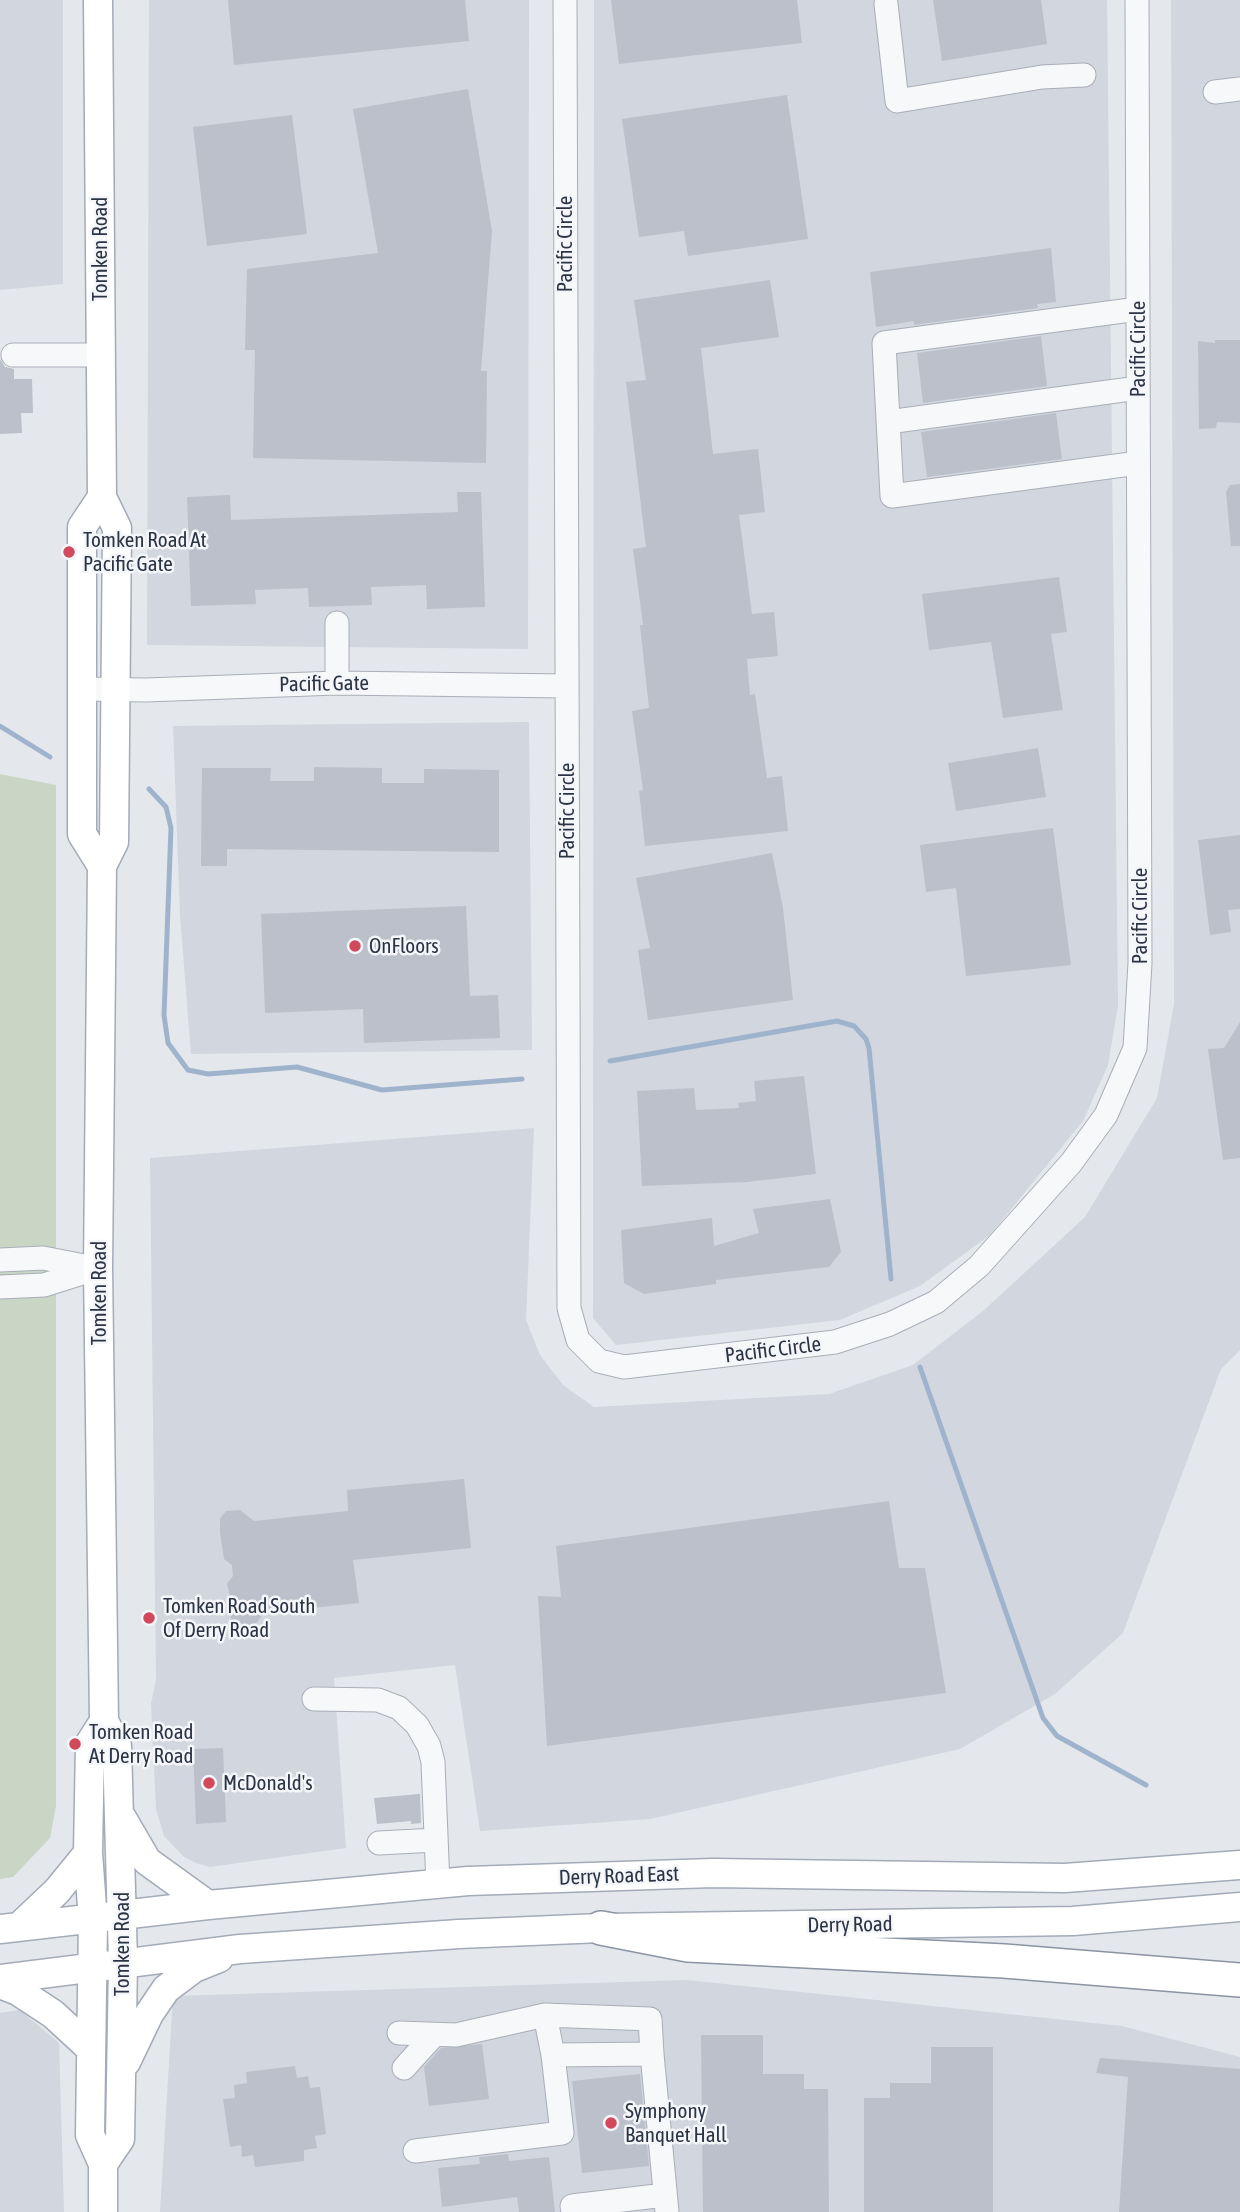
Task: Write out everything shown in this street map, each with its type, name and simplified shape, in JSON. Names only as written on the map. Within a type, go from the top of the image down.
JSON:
[{"type":"highway","points":[[601,1928],[688,1945],[1004,1961],[1240,1980]]},
{"type":"main road","name":"Tomken Road","points":[[99,0],[102,497],[117,528],[114,842],[102,866],[98,1268],[104,1721],[117,1746],[123,1962],[120,2139],[103,2164]]},
{"type":"main road","points":[[102,497],[82,527],[82,834],[102,866]]},
{"type":"main road","name":"Tomken Road","points":[[103,2212],[103,2164],[90,2134],[93,1920],[88,1853],[90,1743],[104,1721]]},
{"type":"main road","points":[[121,1815],[147,1861],[208,1905]]},
{"type":"main road","points":[[9,1928],[57,1891],[88,1853]]},
{"type":"main road","name":"Derry Road East","points":[[9,1928],[208,1905],[439,1885],[713,1873],[1065,1878],[1240,1865]]},
{"type":"main road","name":"Derry Road","points":[[240,1949],[459,1934],[601,1928],[1073,1922],[1240,1908]]},
{"type":"main road","points":[[0,1981],[92,1966],[240,1949]]},
{"type":"main road","points":[[122,2071],[149,2014],[166,1989],[194,1968],[240,1949]]},
{"type":"main road","points":[[0,1981],[53,2014],[90,2048]]},
{"type":"street","name":"Pacific Circle","points":[[565,0],[569,1308],[579,1340],[599,1361],[624,1367],[835,1342],[890,1324],[936,1301],[965,1277],[1032,1206],[1107,1115],[1135,1048],[1140,963],[1137,0]]},
{"type":"street","points":[[886,4],[897,101],[1042,77],[1084,75]]},
{"type":"street","points":[[1215,92],[1240,89]]},
{"type":"street","points":[[1138,309],[884,343],[892,496],[1138,463]]},
{"type":"street","points":[[13,355],[101,355]]},
{"type":"street","points":[[888,422],[1138,388]]},
{"type":"street","points":[[337,623],[337,683]]},
{"type":"street","name":"Pacific Gate","points":[[82,689],[337,683],[566,686]]},
{"type":"street","points":[[0,1260],[43,1258],[98,1268]]},
{"type":"street","points":[[0,1287],[44,1284],[98,1268]]},
{"type":"street","points":[[314,1699],[378,1700],[399,1708],[417,1725],[429,1746],[433,1762],[439,1885]]},
{"type":"street","points":[[379,1843],[436,1840]]},
{"type":"street","points":[[415,2151],[562,2133],[553,2055],[545,2015]]},
{"type":"street","points":[[399,2033],[456,2035],[545,2015],[650,2019],[666,2204],[572,2207],[573,2212]]},
{"type":"street","points":[[404,2068],[433,2036]]},
{"type":"street","points":[[553,2055],[652,2054]]},
{"type":"shaded area","points":[[0,0],[63,0],[63,284],[0,290]]},
{"type":"shaded area","points":[[149,0],[529,0],[528,649],[147,645]]},
{"type":"shaded area","points":[[594,0],[1107,0],[1118,1006],[1108,1065],[1083,1121],[990,1235],[920,1286],[840,1320],[616,1345],[593,1318]]},
{"type":"shaded area","points":[[1171,0],[1240,0],[1240,1350],[1221,1369],[1123,1633],[1055,1694],[960,1749],[650,1819],[480,1831],[455,1665],[334,1678],[346,1848],[210,1867],[184,1857],[164,1836],[156,1809],[151,1704],[156,1679],[150,1158],[534,1128],[526,1320],[540,1355],[563,1385],[594,1407],[829,1394],[913,1365],[983,1311],[1085,1217],[1157,1098],[1174,1004]]},
{"type":"shaded area","points":[[529,722],[532,1050],[191,1054],[180,915],[173,726]]},
{"type":"shaded area","points":[[687,1980],[1122,2026],[1240,2057],[1240,2212],[160,2212],[173,1996]]},
{"type":"shaded area","points":[[20,2010],[59,2043],[64,2212],[0,2212],[0,2013]]},
{"type":"green space","points":[[0,774],[56,785],[56,1806],[50,1838],[13,1877],[0,1879]]},
{"type":"building","points":[[228,0],[465,0],[469,41],[234,65]]},
{"type":"building","points":[[611,0],[797,0],[802,43],[619,64]]},
{"type":"building","points":[[933,0],[1041,0],[1047,44],[942,61]]},
{"type":"building","points":[[468,89],[492,231],[481,371],[487,371],[486,463],[253,458],[255,350],[245,350],[247,269],[378,253],[353,109]]},
{"type":"building","points":[[787,95],[808,239],[688,256],[684,231],[639,237],[622,119]]},
{"type":"building","points":[[292,115],[307,234],[207,246],[193,127]]},
{"type":"building","points":[[1051,248],[1056,302],[1037,304],[1038,308],[914,325],[914,321],[876,327],[870,272]]},
{"type":"building","points":[[770,280],[779,337],[701,348],[713,454],[758,449],[765,512],[739,515],[752,614],[774,612],[778,656],[747,659],[750,695],[755,694],[767,778],[782,776],[788,831],[645,846],[639,791],[643,790],[632,711],[649,708],[640,625],[643,625],[633,549],[646,547],[626,382],[646,380],[634,300]]},
{"type":"building","points":[[1041,336],[1047,386],[923,403],[917,353]]},
{"type":"building","points":[[1215,340],[1240,340],[1240,423],[1217,422],[1216,428],[1199,429],[1198,341],[1215,343]]},
{"type":"building","points":[[0,359],[5,367],[14,369],[14,379],[32,379],[33,413],[21,413],[22,433],[0,434]]},
{"type":"building","points":[[1056,413],[1062,459],[927,477],[921,432]]},
{"type":"building","points":[[1240,484],[1240,546],[1231,546],[1226,492],[1230,485]]},
{"type":"building","points":[[457,492],[481,492],[485,607],[427,609],[426,585],[371,587],[372,605],[309,607],[308,588],[255,590],[256,604],[191,606],[187,497],[230,495],[231,520],[458,512]]},
{"type":"building","points":[[1059,577],[1067,632],[1051,634],[1063,710],[1003,718],[991,642],[929,650],[922,594]]},
{"type":"building","points":[[1038,748],[1046,797],[956,811],[948,763]]},
{"type":"building","points":[[314,767],[382,768],[382,783],[424,783],[424,769],[499,770],[499,852],[227,849],[227,866],[201,866],[202,768],[271,768],[270,781],[314,781]]},
{"type":"building","points":[[1053,828],[1071,965],[966,976],[956,888],[926,892],[920,845]]},
{"type":"building","points":[[1240,835],[1240,909],[1228,910],[1231,932],[1210,935],[1198,840]]},
{"type":"building","points":[[772,853],[783,908],[793,1000],[648,1020],[638,950],[650,948],[636,878]]},
{"type":"building","points":[[466,906],[470,996],[498,995],[500,1038],[364,1043],[363,1009],[265,1013],[261,914]]},
{"type":"building","points":[[1240,1022],[1240,1158],[1223,1160],[1208,1049],[1224,1048]]},
{"type":"building","points":[[804,1076],[816,1174],[747,1182],[642,1186],[637,1091],[694,1088],[696,1110],[739,1108],[738,1103],[756,1101],[754,1081]]},
{"type":"building","points":[[830,1199],[841,1252],[829,1267],[716,1280],[716,1284],[644,1294],[624,1283],[621,1230],[712,1218],[714,1246],[759,1233],[753,1209]]},
{"type":"building","points":[[464,1479],[471,1548],[353,1560],[359,1603],[264,1613],[252,1629],[239,1630],[232,1624],[227,1584],[233,1576],[232,1565],[224,1559],[220,1532],[220,1519],[226,1511],[240,1510],[254,1521],[348,1511],[347,1490]]},
{"type":"building","points":[[889,1501],[899,1568],[925,1568],[946,1693],[547,1746],[538,1596],[561,1597],[556,1546]]},
{"type":"building","name":"McDonald's","points":[[223,1748],[226,1822],[196,1824],[193,1749]]},
{"type":"building","points":[[420,1794],[421,1823],[411,1824],[411,1821],[377,1824],[374,1798]]},
{"type":"building","points":[[701,2035],[763,2035],[763,2074],[804,2074],[804,2089],[828,2089],[829,2212],[703,2212]]},
{"type":"building","points":[[482,2044],[489,2099],[429,2106],[424,2067],[441,2048]]},
{"type":"building","points":[[931,2047],[993,2047],[993,2212],[864,2212],[864,2098],[890,2098],[890,2083],[931,2083]]},
{"type":"building","points":[[1100,2058],[1240,2069],[1240,2212],[1119,2212],[1128,2077],[1096,2073]]},
{"type":"building","points":[[295,2066],[297,2078],[308,2076],[310,2088],[320,2087],[326,2134],[315,2136],[317,2148],[304,2150],[304,2161],[255,2167],[253,2155],[242,2157],[241,2145],[230,2147],[223,2099],[235,2098],[234,2085],[247,2083],[246,2072]]},
{"type":"building","name":"Symphony Banquet Hall","points":[[640,2074],[649,2166],[582,2173],[572,2081]]},
{"type":"building","points":[[508,2154],[509,2161],[549,2157],[555,2212],[519,2212],[517,2197],[442,2207],[438,2168],[480,2164],[479,2157]]},
{"type":"waterway","points":[[0,726],[50,757]]},
{"type":"waterway","points":[[149,789],[166,807],[171,828],[164,1015],[168,1043],[188,1070],[208,1074],[297,1067],[382,1090],[522,1079]]},
{"type":"waterway","points":[[610,1061],[837,1021],[854,1026],[866,1039],[869,1048],[891,1279]]},
{"type":"waterway","points":[[920,1367],[1043,1718],[1057,1736],[1146,1785]]},
{"type":"place","name":"Tomken Road At Pacific Gate","points":[[69,552]]},
{"type":"place","name":"OnFloors","points":[[355,946]]},
{"type":"place","name":"Tomken Road South Of Derry Road","points":[[149,1618]]},
{"type":"place","name":"Tomken Road At Derry Road","points":[[75,1744]]},
{"type":"place","name":"McDonald's","points":[[209,1783]]},
{"type":"place","name":"Symphony Banquet Hall","points":[[611,2123]]}]
